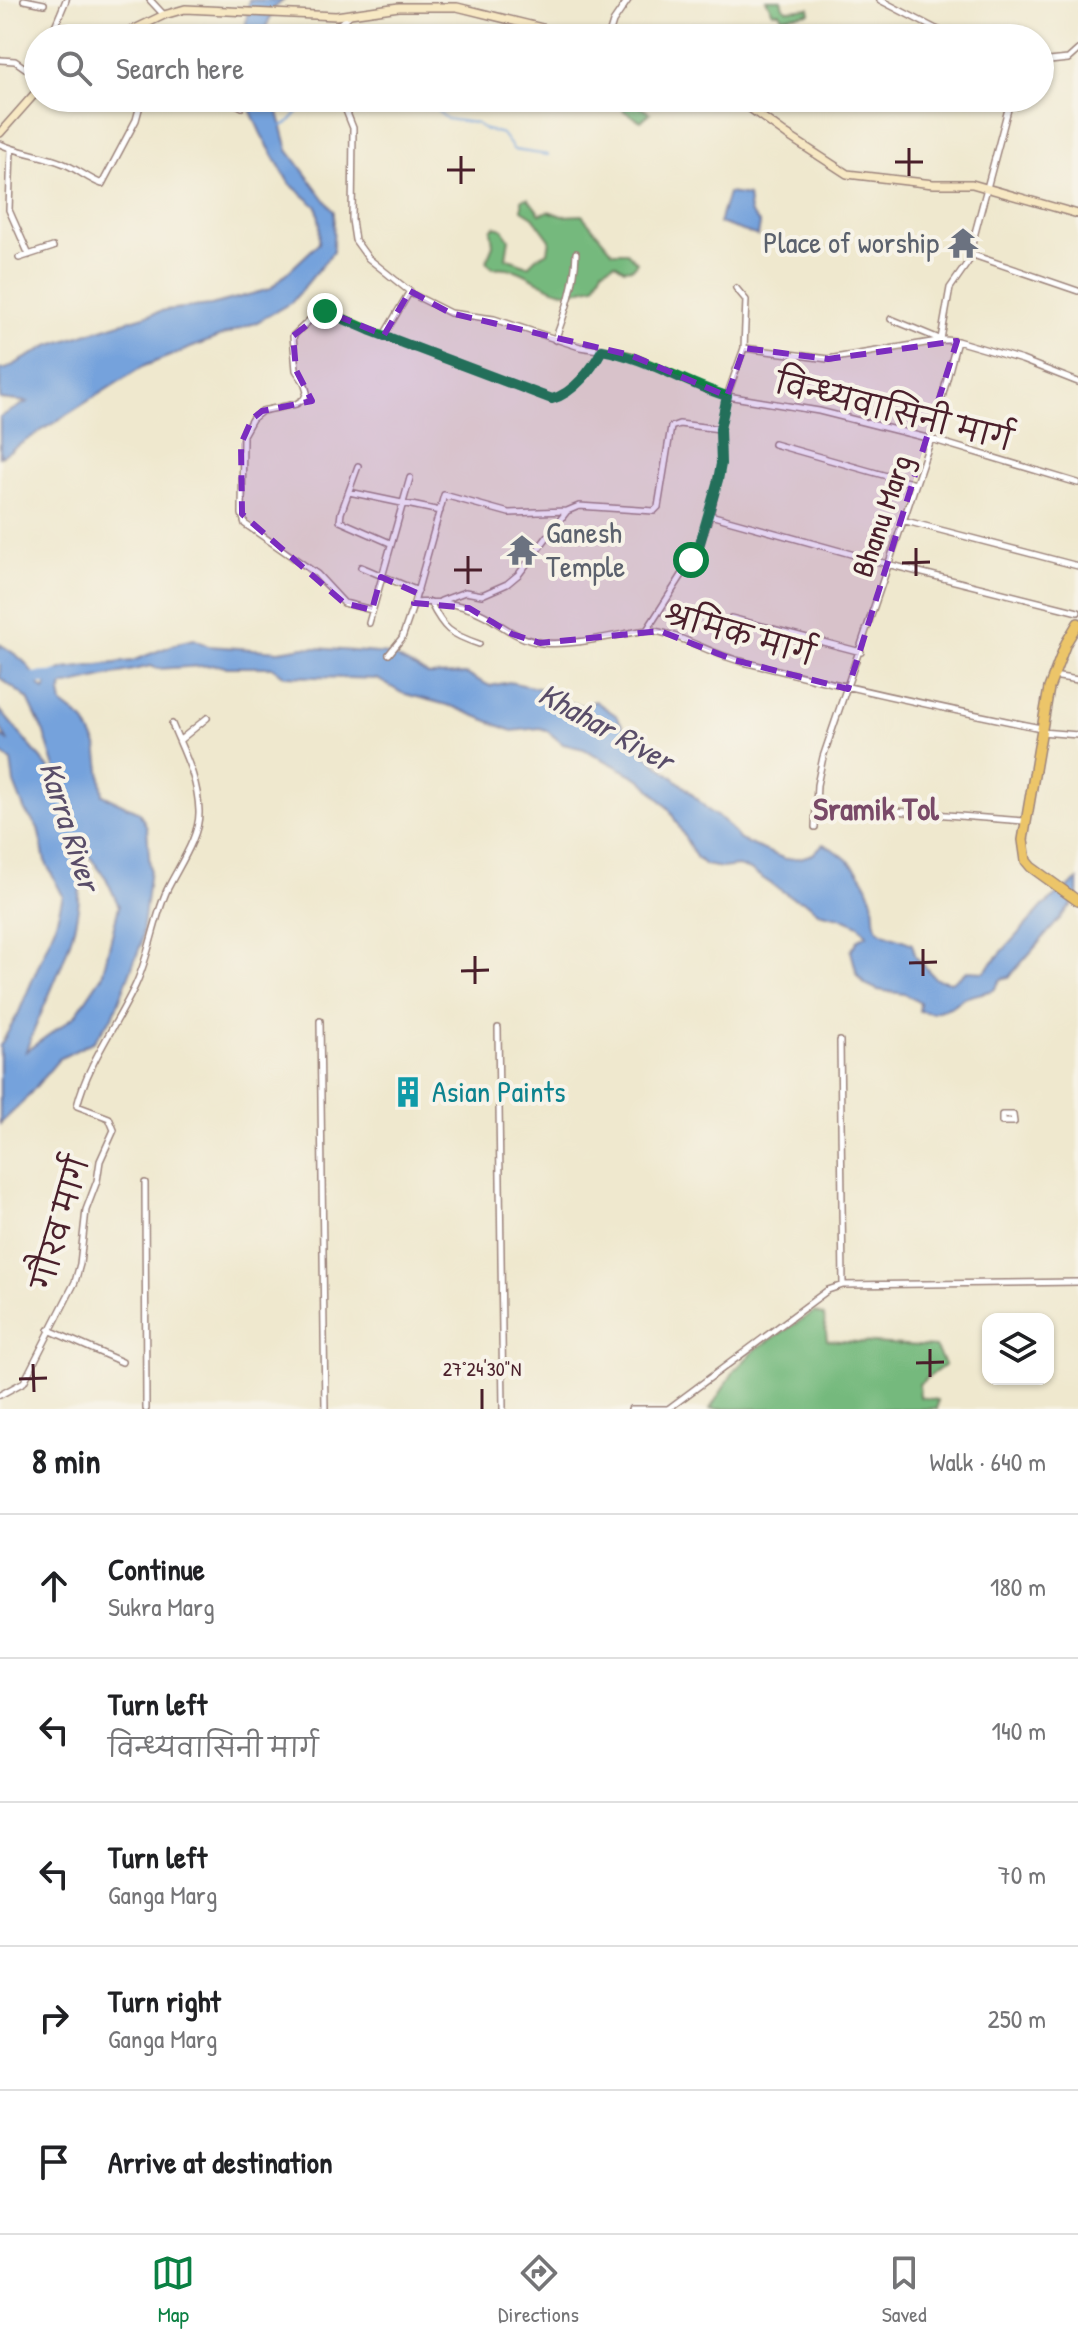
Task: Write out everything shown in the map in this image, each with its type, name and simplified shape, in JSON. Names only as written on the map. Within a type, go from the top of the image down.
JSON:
[{"type":"highway","points":[[1078,623],[1053,676],[1024,821],[1023,840],[1026,861],[1078,901]]},
{"type":"main road","points":[[145,24],[185,9],[336,16],[399,7],[457,7],[526,24]]},
{"type":"main road","points":[[0,133],[24,106]]},
{"type":"main road","points":[[755,112],[847,174],[987,187],[1078,214]]},
{"type":"street","points":[[24,0],[44,4]]},
{"type":"street","points":[[56,24],[66,0]]},
{"type":"street","points":[[150,0],[164,15]]},
{"type":"street","points":[[612,24],[628,0]]},
{"type":"street","points":[[880,0],[926,24]]},
{"type":"street","points":[[340,24],[350,15]]},
{"type":"street","points":[[1054,60],[1076,57],[1078,50]]},
{"type":"street","points":[[0,60],[15,61],[24,67]]},
{"type":"street","points":[[0,144],[64,164],[102,184],[138,112]]},
{"type":"street","name":"विन्ध्यवासिनी मार्ग","points":[[347,112],[353,128],[352,220],[355,240],[368,258],[410,291],[450,313],[494,319],[555,340],[630,355],[727,396],[819,411],[931,439],[1078,483]]},
{"type":"street","points":[[973,255],[971,248],[1007,112]]},
{"type":"street","points":[[11,149],[9,210],[29,255]]},
{"type":"street","points":[[19,258],[53,247]]},
{"type":"street","points":[[555,340],[569,302],[576,272],[576,253]]},
{"type":"street","points":[[973,255],[1078,291]]},
{"type":"street","points":[[943,340],[950,288],[973,255]]},
{"type":"street","points":[[647,630],[698,550],[710,515],[721,464],[720,429],[727,396],[744,348],[746,300],[736,288]]},
{"type":"street","points":[[384,335],[410,291]]},
{"type":"street","points":[[372,610],[344,603],[317,574],[245,524],[242,514],[243,435],[252,419],[262,411],[296,404],[304,399],[306,386],[296,370],[293,336],[315,315],[325,311],[552,399],[570,390],[595,363],[602,350]]},
{"type":"street","points":[[891,319],[943,340]]},
{"type":"street","points":[[744,348],[828,359],[943,340],[957,341],[1022,360],[1078,382]]},
{"type":"street","name":"Bhanu Marg","points":[[815,827],[817,785],[823,757],[931,439],[957,341]]},
{"type":"street","points":[[389,654],[402,638],[444,495],[509,513],[567,511],[579,506],[654,511],[658,507],[671,427],[679,424],[720,429]]},
{"type":"street","points":[[774,444],[915,484]]},
{"type":"street","points":[[358,466],[340,521],[390,543]]},
{"type":"street","points":[[369,623],[410,478]]},
{"type":"street","points":[[349,492],[440,511]]},
{"type":"street","points":[[440,601],[465,592],[482,595],[507,584],[519,574],[567,511]]},
{"type":"street","points":[[710,515],[1078,612]]},
{"type":"street","points":[[902,520],[1078,566]]},
{"type":"street","points":[[361,567],[418,591]]},
{"type":"street","name":"श्रमिक मार्ग","points":[[414,603],[440,601],[469,608],[512,634],[540,643],[660,631],[734,660],[848,689],[1078,735]]},
{"type":"street","points":[[430,602],[441,623],[454,635],[479,644]]},
{"type":"street","points":[[731,618],[861,652]]},
{"type":"street","points":[[1053,676],[1078,680]]},
{"type":"street","points":[[172,724],[180,740],[207,718]]},
{"type":"street","name":"गौरव मार्ग","points":[[0,1395],[24,1382],[75,1282],[80,1264],[86,1210],[97,1181],[100,1161],[114,1130],[109,1118],[77,1106],[83,1083],[135,986],[151,947],[165,894],[200,814],[196,778],[180,740]]},
{"type":"street","points":[[895,811],[1024,821]]},
{"type":"street","points":[[320,1021],[325,1409]]},
{"type":"street","points":[[498,1028],[503,1409]]},
{"type":"street","points":[[840,1041],[843,1285]]},
{"type":"street","points":[[145,1183],[146,1409]]},
{"type":"street","points":[[631,1409],[668,1409],[828,1290],[843,1285],[1078,1282]]},
{"type":"street","points":[[49,1330],[122,1362]]},
{"type":"highlighted area","points":[[410,291],[450,313],[630,355],[727,396],[744,348],[828,359],[957,341],[848,689],[734,660],[660,631],[540,643],[512,634],[469,608],[414,603],[417,593],[381,577],[372,610],[344,603],[242,514],[241,444],[252,419],[262,411],[312,401],[296,370],[293,336],[325,311],[384,335]]},
{"type":"green space","points":[[766,0],[781,0],[788,10],[809,8],[810,13],[782,17],[779,12],[773,12]]},
{"type":"green space","points":[[626,112],[650,113],[641,121]]},
{"type":"green space","points":[[528,198],[540,214],[549,211],[562,216],[582,215],[613,252],[627,252],[637,262],[633,268],[624,269],[615,263],[603,269],[595,286],[570,292],[551,288],[514,270],[493,268],[486,262],[493,245],[491,230],[495,226],[502,229],[509,239],[506,258],[528,266],[548,252],[550,240],[533,217],[522,210],[522,199]]},
{"type":"green space","points":[[814,1312],[824,1316],[827,1340],[935,1347],[945,1365],[919,1384],[920,1397],[938,1400],[937,1409],[710,1409],[735,1370],[756,1349]]},
{"type":"water","points":[[249,0],[284,0],[275,7],[267,24],[246,24]]},
{"type":"water","points":[[251,112],[278,112],[288,150],[334,212],[333,252],[292,302],[257,322],[142,367],[0,457],[0,417],[27,402],[0,399],[0,369],[6,369],[48,346],[117,324],[165,310],[211,305],[270,289],[319,243],[317,207],[289,183]]},
{"type":"water","points":[[728,193],[748,196],[750,212],[760,224],[758,236],[719,223]]},
{"type":"water","name":"Karra River","points":[[194,639],[208,646],[279,651],[304,647],[389,654],[429,675],[466,674],[490,686],[509,682],[547,690],[562,701],[584,706],[595,701],[617,716],[633,744],[723,820],[740,840],[785,859],[813,854],[823,844],[841,855],[856,868],[867,885],[878,929],[912,944],[916,957],[936,979],[951,982],[967,971],[984,972],[1043,906],[1078,880],[1078,898],[994,990],[963,998],[950,1007],[932,1013],[919,1011],[920,1003],[904,994],[878,990],[865,984],[857,974],[851,951],[859,939],[867,935],[859,925],[818,912],[750,870],[738,866],[722,868],[705,865],[696,857],[669,809],[642,780],[584,749],[563,744],[546,730],[512,731],[454,707],[402,693],[377,679],[285,676],[272,667],[217,665],[157,669],[151,666],[63,686],[60,693],[62,704],[84,721],[97,745],[103,795],[139,812],[147,827],[150,869],[141,944],[114,1014],[94,1041],[59,1059],[0,1124],[0,1046],[19,1012],[55,926],[63,896],[45,861],[38,828],[25,811],[14,783],[11,761],[0,752],[0,736],[7,740],[0,727],[0,710],[59,780],[44,733],[28,699],[0,678],[0,644],[25,663],[44,690],[52,675],[64,669],[132,661]],"holes":[[[86,852],[106,878],[119,906],[102,976],[75,1016],[26,1051],[73,931]]]},
{"type":"waterway","points":[[279,127],[298,112]]},
{"type":"waterway","points":[[439,112],[447,119],[475,123],[502,134],[514,150],[548,155]]},
{"type":"waterway","name":"Khahar River","points":[[0,656],[29,679],[67,677]]},
{"type":"place","name":"Place of worship","points":[[963,243]]},
{"type":"place","name":"Ganesh Temple","points":[[522,550]]},
{"type":"place","name":"Asian Paints","points":[[408,1092]]},
{"type":"district","name":"Sramik Tol","points":[[876,809]]},
{"type":"route","points":[[325,311],[552,399],[570,390],[595,363],[602,350],[630,355],[727,396],[720,429],[718,480],[710,515],[698,550],[691,560]]}]
